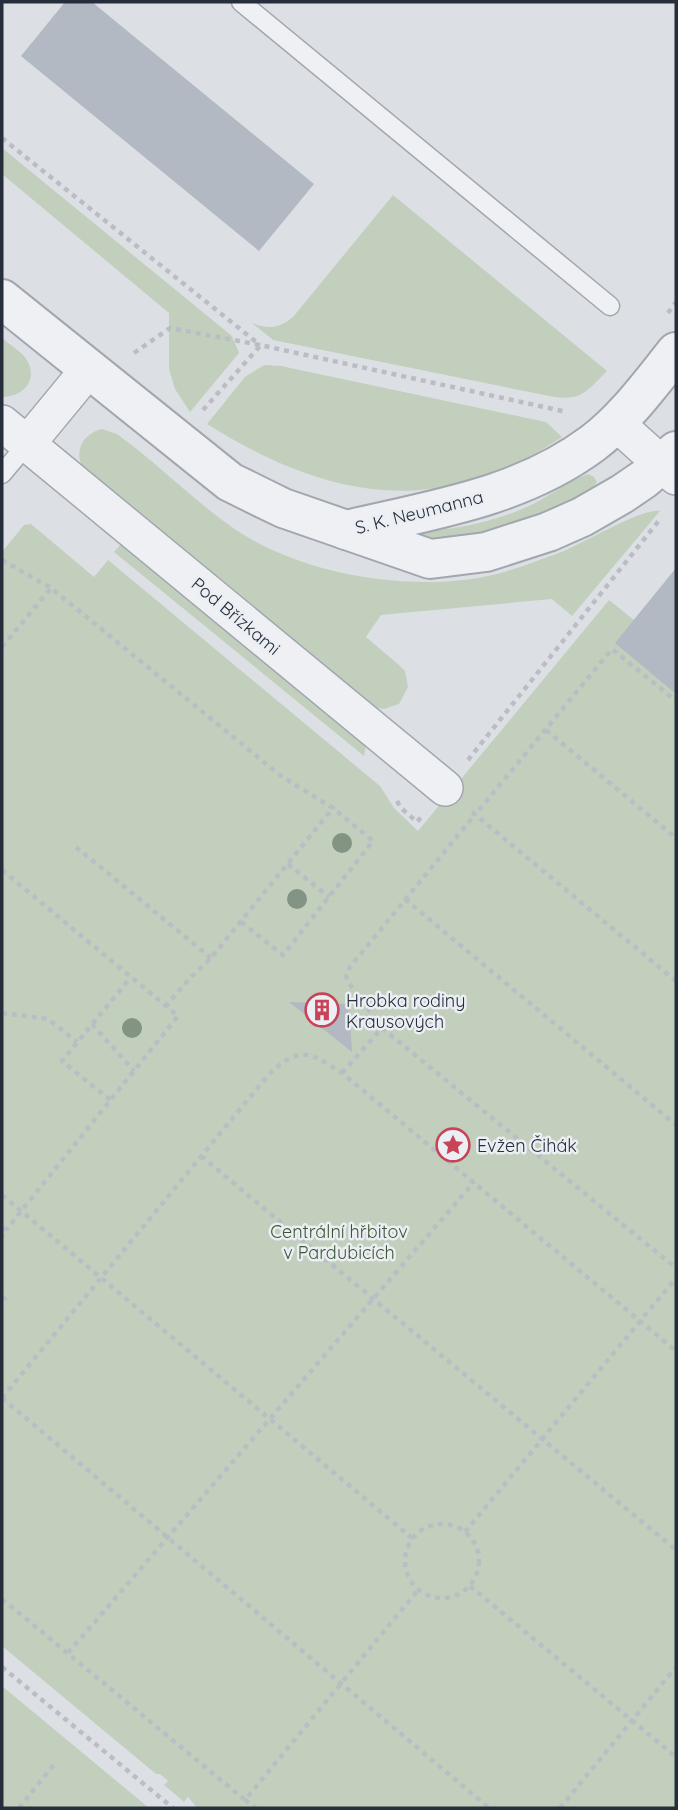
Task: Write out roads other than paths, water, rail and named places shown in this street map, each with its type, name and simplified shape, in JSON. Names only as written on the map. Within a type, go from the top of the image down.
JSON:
[{"type":"street","points":[[2,299],[230,482],[283,508],[346,530]]},
{"type":"street","name":"S. K. Neumanna","points":[[346,530],[510,489],[537,477],[594,443],[616,422],[676,352]]},
{"type":"street","points":[[14,433],[88,370]]},
{"type":"street","points":[[616,422],[672,464]]},
{"type":"street","name":"Pod Břízkami","points":[[14,433],[456,798]]},
{"type":"street","name":"S. K. Neumanna","points":[[346,530],[430,559],[485,552],[548,533],[582,517],[672,464]]},
{"type":"lane","points":[[241,2],[610,306]]},
{"type":"lane","points":[[2,474],[14,433]]},
{"type":"place","name":"Hrobka rodiny Krausových","points":[[322,1010]]},
{"type":"place","name":"Evžen Čihák","points":[[453,1145]]},
{"type":"park label","name":"Centrální hřbitov v Pardubicích","points":[[339,1241]]}]
